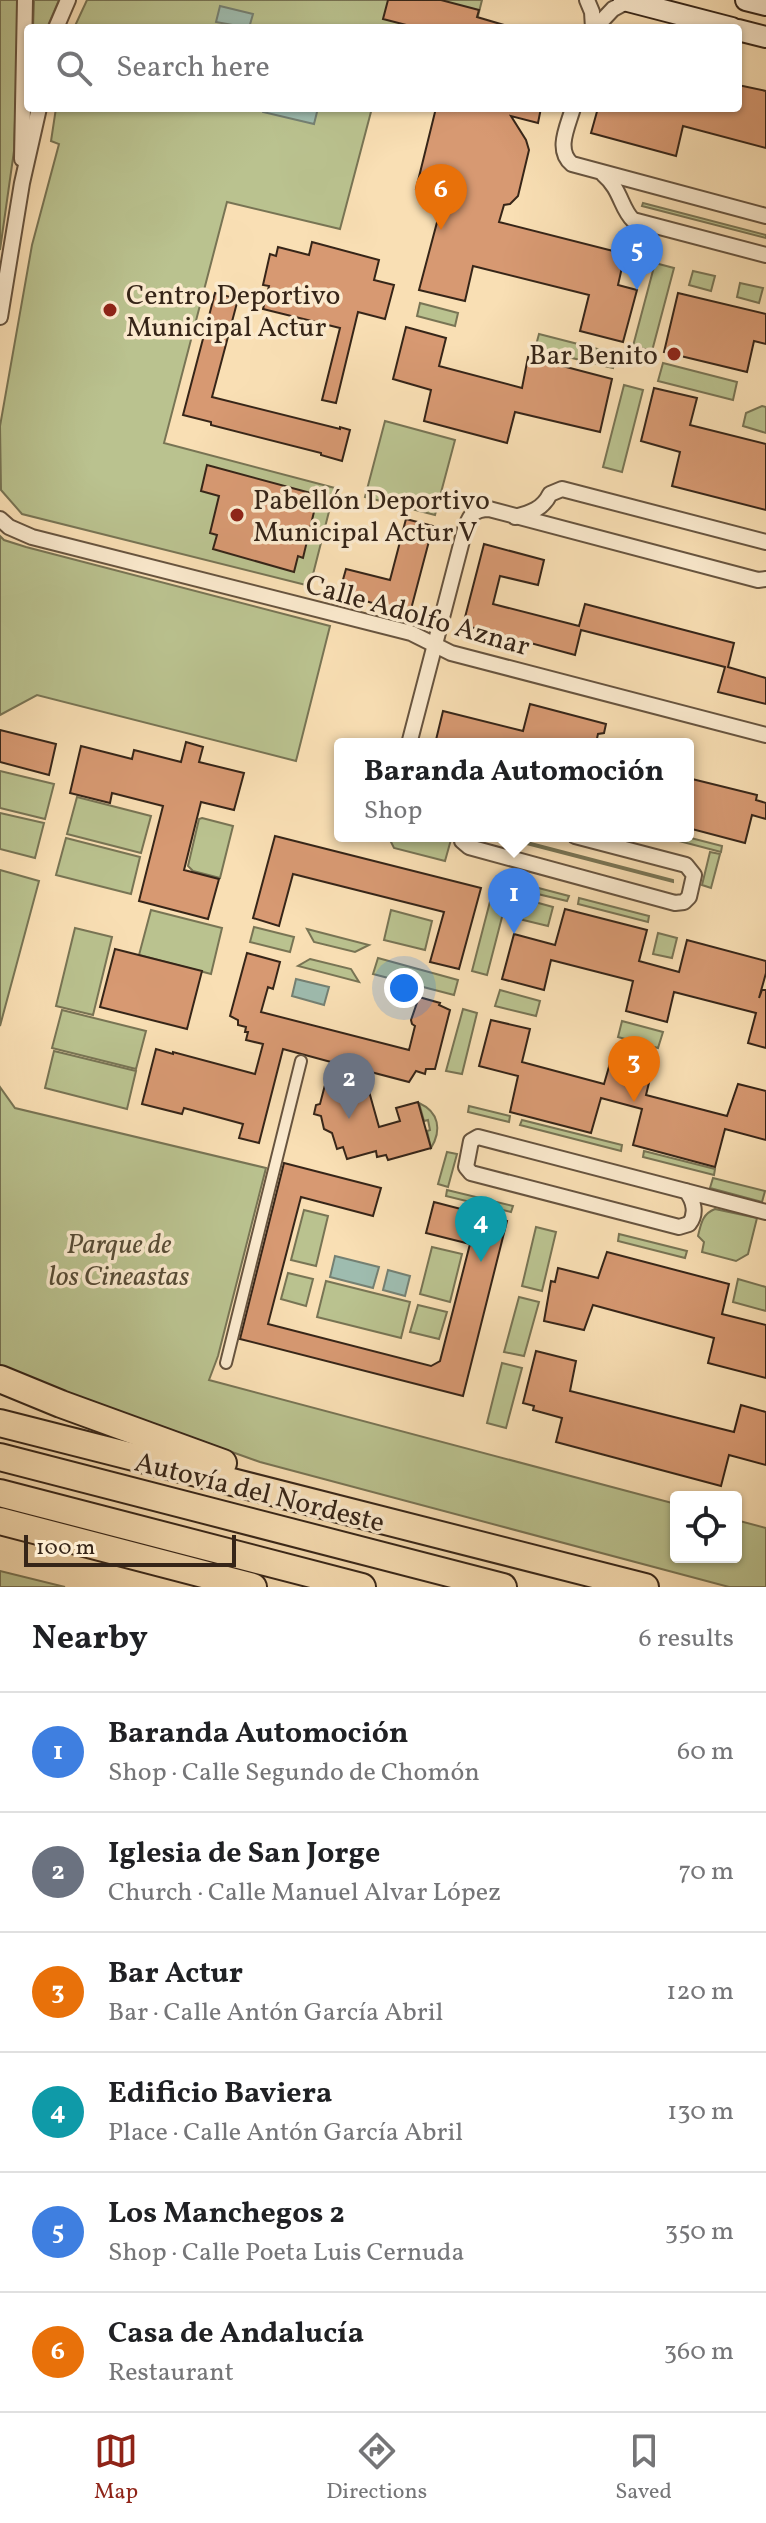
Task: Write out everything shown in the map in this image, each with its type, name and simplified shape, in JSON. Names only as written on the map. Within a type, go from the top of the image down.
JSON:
[{"type":"highway","points":[[0,1379],[209,1458],[325,1495],[534,1550],[611,1582]]},
{"type":"highway","points":[[0,1425],[611,1582],[645,1587]]},
{"type":"highway","name":"Autovía del Nordeste","points":[[0,1457],[503,1587]]},
{"type":"highway","points":[[0,1493],[362,1587]]},
{"type":"highway","points":[[0,1521],[253,1587]]},
{"type":"main road","points":[[626,0],[717,24]]},
{"type":"main road","points":[[746,0],[766,5]]},
{"type":"main road","points":[[742,31],[766,37]]},
{"type":"street","points":[[25,0],[25,24]]},
{"type":"street","points":[[58,24],[68,0]]},
{"type":"street","points":[[587,0],[594,24]]},
{"type":"street","points":[[598,24],[626,0]]},
{"type":"street","points":[[22,183],[24,61]]},
{"type":"street","points":[[0,317],[22,183],[38,112]]},
{"type":"street","points":[[572,112],[564,145],[565,157],[572,164],[766,216]]},
{"type":"street","points":[[603,174],[615,186],[629,216],[639,223],[766,255]]},
{"type":"street","points":[[625,206],[633,189],[648,185]]},
{"type":"street","points":[[515,517],[529,513],[546,502],[556,490],[572,491],[766,542]]},
{"type":"street","points":[[546,502],[553,521],[563,530]]},
{"type":"street","points":[[411,738],[470,515],[481,509],[758,580],[766,579]]},
{"type":"street","name":"Calle Adolfo Aznar","points":[[5,523],[32,537],[411,633],[451,653],[766,735]]},
{"type":"street","points":[[464,842],[473,849],[675,903],[684,902],[689,897],[694,875],[690,867],[598,842]]},
{"type":"street","points":[[226,1363],[301,1061]]},
{"type":"street","points":[[686,1191],[692,1200],[694,1213],[689,1224],[674,1226],[471,1173],[466,1162],[471,1141],[478,1137],[686,1191],[766,1212]]},
{"type":"street","points":[[694,1213],[724,1201]]},
{"type":"green space","points":[[0,0],[19,0],[14,151],[0,250]]},
{"type":"green space","points":[[34,0],[59,0],[49,24],[33,24]]},
{"type":"green space","points":[[87,0],[482,0],[476,24],[76,24]]},
{"type":"green space","name":"Centro Deportivo Municipal Actur","points":[[55,112],[371,112],[340,229],[227,202],[164,443],[335,488],[310,586],[22,514],[1,490],[0,426],[32,245],[59,144],[51,141]]},
{"type":"green space","points":[[643,203],[766,235],[766,238],[642,206]]},
{"type":"green space","points":[[655,263],[674,268],[652,351],[633,346]]},
{"type":"green space","points":[[693,271],[715,276],[711,291],[689,285]]},
{"type":"green space","points":[[740,283],[763,288],[759,303],[737,297]]},
{"type":"green space","points":[[420,303],[458,313],[455,326],[417,316]]},
{"type":"green space","points":[[539,334],[617,354],[613,368],[535,349]]},
{"type":"green space","points":[[663,363],[737,382],[733,400],[658,381]]},
{"type":"green space","points":[[624,385],[643,390],[622,472],[603,467]]},
{"type":"green space","points":[[766,407],[766,433],[743,426],[746,413]]},
{"type":"green space","points":[[385,421],[455,440],[435,515],[365,497]]},
{"type":"green space","points":[[0,536],[26,547],[330,626],[296,761],[37,695],[0,715]]},
{"type":"green space","points":[[0,771],[54,784],[45,819],[0,808]]},
{"type":"green space","points":[[77,797],[151,816],[141,853],[67,834]]},
{"type":"green space","points":[[0,813],[44,823],[35,858],[0,849]]},
{"type":"green space","points":[[199,819],[233,826],[220,878],[193,871],[188,866]]},
{"type":"green space","points":[[66,838],[140,857],[131,894],[56,875]]},
{"type":"green space","points":[[694,839],[722,846],[721,852],[683,842],[694,842]]},
{"type":"green space","points":[[391,842],[450,842],[445,861],[394,848]]},
{"type":"green space","points":[[519,842],[527,842],[673,882]]},
{"type":"green space","points":[[710,852],[720,854],[711,888],[702,885]]},
{"type":"green space","points":[[0,870],[39,881],[0,1026]]},
{"type":"green space","points":[[527,885],[569,896],[567,901],[525,891]]},
{"type":"green space","points":[[493,890],[508,894],[487,975],[472,971]]},
{"type":"green space","points":[[579,898],[649,916],[648,922],[578,904]]},
{"type":"green space","points":[[524,899],[553,907],[548,926],[519,919]]},
{"type":"green space","points":[[151,910],[222,928],[211,974],[139,955]]},
{"type":"green space","points":[[391,910],[432,921],[425,950],[384,940]]},
{"type":"green space","points":[[254,927],[294,937],[290,952],[250,942]]},
{"type":"green space","points":[[75,928],[112,937],[93,1015],[56,1006]]},
{"type":"green space","points":[[307,929],[369,945],[355,952],[314,942]]},
{"type":"green space","points":[[658,933],[677,938],[672,958],[653,954]]},
{"type":"green space","points":[[378,958],[458,980],[454,995],[373,974]]},
{"type":"green space","points":[[310,959],[351,969],[359,982],[298,966]]},
{"type":"green space","points":[[500,990],[540,1001],[536,1016],[495,1006]]},
{"type":"green space","points":[[463,1009],[477,1013],[462,1074],[446,1071]]},
{"type":"green space","points":[[62,1010],[146,1031],[136,1069],[52,1048]]},
{"type":"green space","points":[[622,1021],[663,1032],[658,1048],[618,1037]]},
{"type":"green space","points":[[54,1051],[136,1071],[127,1109],[45,1088]]},
{"type":"green space","name":"Parque de los Cineastas","points":[[0,1087],[15,1108],[266,1168],[218,1356],[209,1380],[670,1502],[670,1563],[742,1563],[742,1522],[766,1528],[766,1587],[729,1587],[260,1462],[42,1384],[0,1365]]},
{"type":"green space","points":[[419,1103],[431,1111],[437,1122],[437,1135],[431,1148],[428,1120],[424,1121]]},
{"type":"green space","points":[[469,1106],[510,1116],[509,1122],[468,1112]]},
{"type":"green space","points":[[522,1120],[622,1145],[621,1151],[520,1125]]},
{"type":"green space","points":[[644,1151],[715,1169],[714,1175],[643,1157]]},
{"type":"green space","points":[[447,1152],[457,1154],[448,1187],[438,1184]]},
{"type":"green space","points":[[713,1178],[765,1191],[762,1202],[710,1188]]},
{"type":"green space","points":[[447,1190],[513,1206],[511,1212],[446,1196]]},
{"type":"green space","points":[[715,1209],[757,1218],[748,1254],[736,1261],[702,1252],[704,1242],[698,1236],[701,1224],[707,1214]]},
{"type":"green space","points":[[304,1210],[328,1216],[316,1266],[291,1260]]},
{"type":"green space","points":[[536,1227],[556,1232],[542,1291],[522,1286]]},
{"type":"green space","points":[[619,1234],[687,1251],[685,1258],[618,1241]]},
{"type":"green space","points":[[432,1247],[462,1254],[450,1302],[420,1294]]},
{"type":"green space","points":[[288,1273],[313,1279],[306,1306],[281,1299]]},
{"type":"green space","points":[[738,1279],[766,1287],[766,1311],[733,1302]]},
{"type":"green space","points":[[326,1281],[410,1302],[401,1338],[317,1317]]},
{"type":"green space","points":[[519,1297],[539,1302],[524,1356],[504,1352]]},
{"type":"green space","points":[[418,1305],[447,1312],[439,1339],[410,1332]]},
{"type":"green space","points":[[502,1363],[522,1368],[506,1428],[487,1423]]},
{"type":"green space","points":[[0,1571],[65,1587],[0,1587]]},
{"type":"shaded area","points":[[220,6],[253,14],[250,24],[216,22]]},
{"type":"shaded area","points":[[263,112],[317,112],[314,124]]},
{"type":"shaded area","points":[[296,979],[329,987],[324,1005],[292,996]]},
{"type":"shaded area","points":[[335,1256],[379,1267],[373,1288],[330,1277]]},
{"type":"shaded area","points":[[388,1270],[410,1276],[405,1296],[383,1290]]},
{"type":"building","points":[[388,0],[441,0],[479,10],[477,17],[501,24],[402,24],[383,19]]},
{"type":"building","points":[[742,86],[766,91],[766,148],[683,126],[676,156],[591,133],[597,112],[742,112]]},
{"type":"building","points":[[435,112],[540,112],[538,123],[511,116],[529,150],[518,196],[510,204],[504,205],[499,222],[625,254],[618,285],[637,290],[623,342],[580,331],[589,295],[473,266],[465,301],[419,290],[444,196],[416,189]]},
{"type":"building","points":[[312,242],[379,260],[374,280],[394,285],[385,319],[358,312],[336,403],[322,400],[340,328],[263,309],[269,286],[263,285],[270,254],[276,256],[278,247],[309,255]]},
{"type":"building","points":[[215,293],[238,299],[212,397],[350,430],[342,461],[183,415]]},
{"type":"building","points":[[678,293],[766,314],[766,344],[754,341],[747,372],[664,352]]},
{"type":"building","points":[[406,327],[446,338],[439,366],[522,388],[528,357],[612,379],[600,432],[515,412],[507,443],[424,421],[431,390],[393,379]]},
{"type":"building","points":[[654,388],[697,398],[690,425],[766,444],[766,510],[672,486],[680,452],[641,441]]},
{"type":"building","points":[[207,465],[318,495],[303,558],[298,556],[294,572],[213,549],[217,535],[210,533],[219,496],[201,491]]},
{"type":"building","points":[[406,519],[433,526],[410,613],[339,594],[346,569],[390,580]]},
{"type":"building","points":[[484,544],[544,560],[538,585],[500,576],[493,604],[579,626],[585,604],[734,643],[728,667],[766,678],[766,704],[718,692],[725,667],[581,630],[575,655],[463,625]]},
{"type":"building","points":[[530,704],[606,724],[604,733],[598,734],[597,738],[436,738],[443,711],[523,731]]},
{"type":"building","points":[[0,730],[56,744],[49,775],[0,762]]},
{"type":"building","points":[[186,742],[203,747],[199,762],[244,773],[234,810],[201,802],[184,870],[219,879],[208,919],[139,901],[163,806],[112,793],[110,803],[70,793],[81,746],[132,759],[134,750],[181,762]]},
{"type":"building","points":[[694,779],[757,795],[756,800],[766,803],[766,819],[752,815],[745,843],[694,830]]},
{"type":"building","points":[[275,836],[481,888],[459,969],[430,962],[444,912],[293,874],[279,926],[253,918]]},
{"type":"building","points":[[565,909],[647,930],[639,961],[679,972],[687,940],[766,961],[759,998],[762,990],[766,990],[766,1048],[748,1043],[756,1013],[674,992],[667,1022],[626,1011],[633,981],[551,960],[544,990],[502,979],[514,934],[555,945]]},
{"type":"building","points":[[115,949],[202,971],[187,1029],[100,1007]]},
{"type":"building","points":[[247,953],[280,962],[273,989],[268,987],[261,1012],[409,1050],[415,1026],[411,1020],[419,997],[440,1003],[450,1010],[435,1069],[426,1069],[425,1074],[416,1071],[409,1082],[363,1070],[379,1127],[400,1121],[396,1108],[418,1102],[431,1148],[388,1160],[386,1155],[377,1157],[376,1151],[347,1159],[343,1147],[337,1149],[332,1133],[324,1129],[321,1116],[314,1114],[316,1105],[320,1104],[331,1062],[283,1049],[259,1143],[239,1138],[243,1124],[184,1108],[182,1114],[142,1104],[156,1049],[255,1074],[263,1044],[246,1040],[246,1027],[238,1025],[238,1020],[230,1016]]},
{"type":"building","points":[[491,1020],[530,1029],[522,1062],[604,1084],[613,1053],[654,1062],[646,1095],[727,1116],[738,1084],[766,1091],[766,1140],[725,1129],[715,1167],[633,1145],[642,1109],[601,1098],[591,1133],[510,1112],[518,1076],[479,1066]]},
{"type":"building","points":[[284,1163],[381,1188],[373,1216],[301,1197],[268,1324],[431,1366],[440,1361],[470,1244],[426,1233],[434,1202],[507,1221],[463,1396],[240,1339]]},
{"type":"building","points":[[607,1252],[729,1284],[722,1314],[766,1325],[766,1378],[708,1363],[714,1338],[593,1305],[584,1330],[544,1321],[551,1281],[555,1282],[558,1268],[598,1278]]},
{"type":"building","points":[[536,1351],[576,1361],[570,1391],[734,1432],[741,1405],[766,1412],[766,1465],[729,1455],[721,1486],[556,1442],[562,1418],[533,1410],[534,1406],[523,1403]]},
{"type":"place","name":"Casa de Andalucía","points":[[441,230]]},
{"type":"place","name":"Los Manchegos 2","points":[[637,290]]},
{"type":"place","name":"Centro Deportivo Municipal Actur","points":[[110,310]]},
{"type":"place","name":"Bar Benito","points":[[674,354]]},
{"type":"place","name":"Pabellón Deportivo Municipal Actur V","points":[[237,515]]},
{"type":"place","name":"Baranda Automoción","points":[[514,934]]},
{"type":"place","name":"Bar Actur","points":[[634,1102]]},
{"type":"place","name":"Iglesia de San Jorge","points":[[349,1119]]},
{"type":"place","name":"Edificio Baviera","points":[[481,1262]]}]
